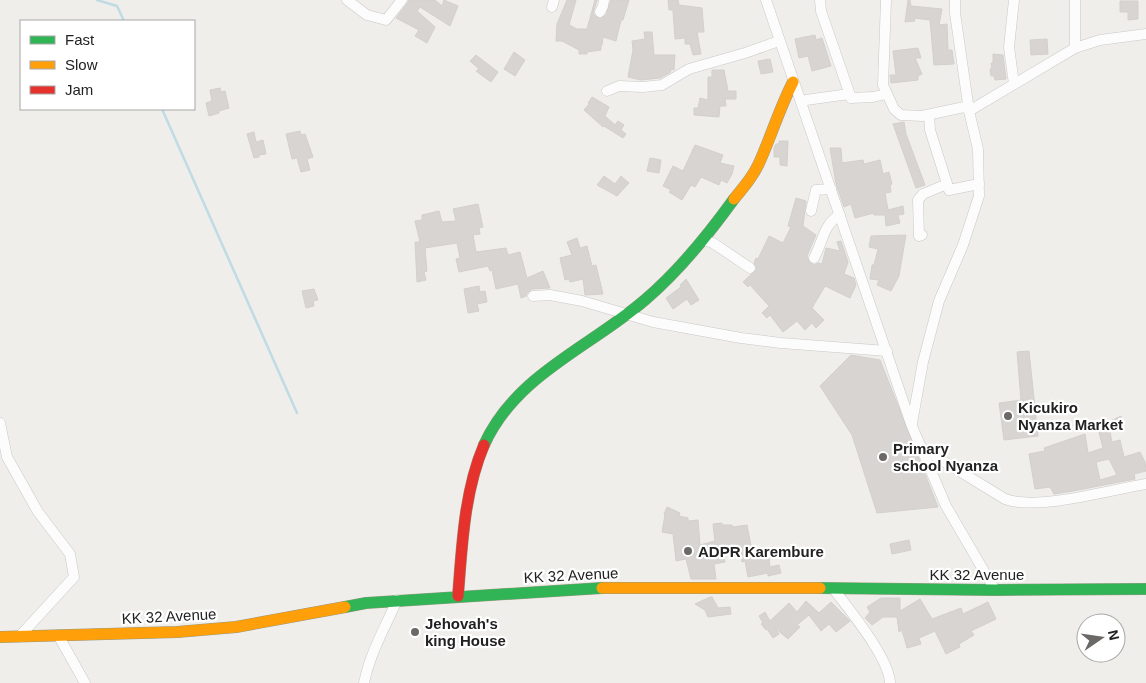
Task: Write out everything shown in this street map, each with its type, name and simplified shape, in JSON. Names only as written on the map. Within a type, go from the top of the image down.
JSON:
[{"type":"street","points":[[347,0],[367,14],[386,20],[402,0]]},
{"type":"street","points":[[600,12],[604,0]]},
{"type":"street","points":[[766,0],[911,424],[946,506],[995,590]]},
{"type":"street","points":[[820,0],[851,98],[873,97],[886,94]]},
{"type":"street","points":[[886,0],[882,68],[883,85],[894,109],[901,115],[969,109],[1075,48],[1100,40],[1146,34]]},
{"type":"street","points":[[911,424],[923,362],[939,301],[963,245],[979,196],[978,149],[969,109],[955,13],[955,0]]},
{"type":"street","points":[[1014,0],[1009,47],[1014,84]]},
{"type":"street","points":[[1075,0],[1075,48]]},
{"type":"street","points":[[607,91],[619,86],[643,87],[662,85],[690,69],[745,53],[779,40]]},
{"type":"street","points":[[458,596],[464,535],[472,484],[486,440],[499,417],[544,370],[628,314],[656,290],[704,240],[749,181],[760,162],[778,112],[793,82]]},
{"type":"street","points":[[806,100],[849,94]]},
{"type":"street","points":[[929,114],[930,130],[949,190],[979,184]]},
{"type":"street","points":[[922,236],[919,236],[918,200],[923,194],[947,184]]},
{"type":"street","points":[[811,211],[816,190],[831,188]]},
{"type":"street","points":[[814,258],[831,219],[840,215]]},
{"type":"street","points":[[704,240],[750,268]]},
{"type":"street","points":[[533,296],[550,295],[582,301],[653,322],[765,341],[886,351]]},
{"type":"street","points":[[0,423],[7,457],[38,512],[70,554],[74,577],[19,637]]},
{"type":"street","points":[[920,447],[1005,499],[1020,503],[1043,502],[1146,484]]},
{"type":"street","name":"KK 32 Avenue","points":[[0,637],[206,630],[236,627],[366,603],[458,596],[623,588],[1146,589]]},
{"type":"street","points":[[833,588],[884,659],[890,675],[890,683]]},
{"type":"street","points":[[364,683],[373,649],[397,600]]},
{"type":"street","points":[[58,635],[85,683]]},
{"type":"building","points":[[409,0],[435,0],[442,6],[444,0],[458,6],[450,26],[420,7],[417,11],[435,27],[427,43],[415,36],[419,30],[396,18]]},
{"type":"building","points":[[567,0],[576,0],[569,25],[577,29],[587,29],[595,0],[597,0],[593,13],[600,19],[606,15],[611,0],[629,0],[623,20],[621,20],[616,41],[603,37],[601,50],[579,54],[579,50],[562,41],[556,41],[557,24]]},
{"type":"building","points":[[668,0],[678,0],[679,5],[702,8],[704,32],[697,32],[701,54],[693,55],[690,44],[685,44],[685,38],[675,39],[673,10],[669,10]]},
{"type":"building","points":[[908,0],[910,0],[911,6],[942,9],[939,25],[947,24],[948,50],[952,50],[954,64],[934,65],[930,20],[914,18],[915,21],[905,22]]},
{"type":"building","points":[[1120,1],[1138,1],[1138,19],[1128,20],[1128,12],[1120,12]]},
{"type":"building","points":[[644,32],[652,32],[654,55],[675,55],[674,70],[670,69],[671,72],[660,78],[641,80],[628,77],[633,50],[632,41],[645,39]]},
{"type":"building","points":[[815,35],[816,40],[822,38],[831,66],[812,71],[808,56],[799,58],[795,39]]},
{"type":"building","points":[[1047,39],[1048,54],[1031,55],[1030,40]]},
{"type":"building","points":[[918,48],[921,58],[915,58],[922,74],[918,76],[918,80],[891,83],[890,75],[896,75],[893,51]]},
{"type":"building","points":[[514,52],[525,60],[515,76],[504,69]]},
{"type":"building","points":[[993,54],[1003,55],[1006,79],[995,80],[994,76],[991,76],[990,69],[992,68],[991,63],[993,63]]},
{"type":"building","points":[[476,55],[498,72],[491,82],[476,71],[479,69],[470,61]]},
{"type":"building","points":[[770,59],[773,72],[761,74],[758,61]]},
{"type":"building","points":[[712,70],[724,70],[728,91],[736,91],[736,99],[725,99],[726,106],[720,106],[719,117],[694,115],[694,108],[698,108],[700,98],[708,100],[708,77],[712,77]]},
{"type":"building","points":[[220,88],[221,92],[225,91],[229,108],[209,116],[206,103],[212,101],[210,90]]},
{"type":"building","points":[[592,97],[609,107],[605,116],[615,125],[618,121],[624,125],[621,130],[626,134],[623,138],[603,127],[584,110]]},
{"type":"building","points":[[904,122],[906,134],[925,185],[916,188],[893,124]]},
{"type":"building","points":[[300,131],[301,135],[305,134],[313,157],[307,159],[310,170],[301,172],[297,158],[292,159],[286,134]]},
{"type":"building","points":[[254,132],[256,142],[263,140],[266,154],[254,158],[247,134]]},
{"type":"building","points":[[779,141],[788,141],[787,166],[780,165],[780,157],[774,157],[774,148],[776,144],[779,144]]},
{"type":"building","points":[[695,145],[723,155],[720,163],[734,166],[727,183],[721,180],[719,185],[701,177],[695,187],[691,185],[682,200],[669,192],[671,190],[663,186],[673,166],[683,171]]},
{"type":"building","points":[[830,148],[841,148],[842,163],[863,160],[864,164],[880,160],[883,174],[889,172],[892,184],[890,185],[891,192],[885,193],[888,210],[903,206],[904,214],[898,215],[900,223],[886,226],[885,215],[874,215],[874,213],[855,218],[851,204],[844,207],[836,184]]},
{"type":"building","points":[[650,158],[661,160],[659,173],[647,171]]},
{"type":"building","points":[[604,176],[615,184],[621,176],[629,183],[617,196],[597,185]]},
{"type":"building","points":[[796,198],[806,201],[803,226],[816,235],[807,256],[809,262],[814,265],[822,264],[826,248],[840,251],[837,242],[841,241],[848,262],[844,274],[854,278],[856,285],[850,298],[825,286],[812,308],[824,320],[816,328],[812,323],[805,330],[797,321],[783,332],[770,315],[767,318],[762,313],[769,306],[750,285],[748,287],[743,282],[757,269],[754,263],[756,258],[758,259],[769,236],[783,243],[791,227],[788,226]]},
{"type":"building","points":[[478,204],[483,227],[479,228],[480,234],[473,235],[476,252],[506,248],[508,255],[520,252],[527,278],[543,271],[550,288],[532,289],[526,296],[521,298],[518,284],[496,289],[492,270],[490,271],[488,266],[459,272],[456,259],[460,258],[457,243],[425,248],[427,271],[424,272],[426,280],[417,282],[415,242],[420,242],[415,221],[422,220],[422,215],[439,211],[442,222],[456,221],[453,209]]},
{"type":"building","points":[[906,235],[899,276],[891,291],[877,285],[879,280],[870,279],[872,265],[874,265],[878,249],[869,247],[871,236]]},
{"type":"building","points":[[577,238],[580,248],[587,246],[592,266],[596,265],[603,294],[585,295],[583,279],[570,282],[569,279],[565,280],[560,258],[572,255],[567,242]]},
{"type":"building","points":[[686,279],[699,300],[691,305],[687,299],[673,309],[666,298],[681,287],[680,285]]},
{"type":"building","points":[[479,286],[480,292],[485,291],[487,302],[477,304],[479,311],[468,313],[464,289]]},
{"type":"building","points":[[314,289],[318,300],[313,301],[314,306],[306,308],[302,291]]},
{"type":"building","points":[[1029,351],[1038,436],[1004,440],[999,403],[1021,400],[1017,352]]},
{"type":"building","points":[[851,355],[880,360],[938,507],[877,513],[852,435],[820,386]]},
{"type":"building","points":[[1121,416],[1123,425],[1109,427],[1112,442],[1120,440],[1124,457],[1140,452],[1145,462],[1146,471],[1134,474],[1135,479],[1073,491],[1054,494],[1050,487],[1035,489],[1029,454],[1045,451],[1044,448],[1085,434],[1088,453],[1103,448],[1098,429],[1096,428]],"holes":[[[1109,459],[1117,475],[1100,480],[1096,462]]]},
{"type":"building","points":[[667,507],[680,513],[679,516],[688,518],[688,521],[698,520],[700,545],[715,541],[713,524],[722,523],[722,525],[732,525],[733,527],[747,525],[752,551],[768,549],[770,567],[779,565],[781,573],[768,576],[768,573],[748,577],[745,561],[742,562],[738,546],[723,550],[725,562],[714,564],[716,579],[691,579],[686,559],[676,561],[673,534],[662,532],[664,514]]},
{"type":"building","points":[[909,540],[911,550],[892,554],[890,544]]},
{"type":"building","points":[[712,597],[718,608],[730,607],[731,614],[708,617],[705,610],[695,604]]},
{"type":"building","points":[[881,598],[900,598],[900,611],[920,599],[932,619],[961,608],[963,614],[988,602],[996,619],[971,631],[974,635],[959,644],[960,647],[946,654],[935,631],[919,638],[921,644],[907,648],[902,630],[899,632],[897,617],[883,617],[872,625],[865,618],[870,612],[867,607]]},
{"type":"building","points":[[806,601],[819,613],[831,602],[850,621],[836,632],[829,624],[821,631],[809,615],[797,625],[800,627],[788,639],[774,627],[779,634],[773,638],[761,624],[763,623],[759,616],[765,612],[770,621],[789,603],[797,612]]},
{"type":"waterway","points":[[97,0],[117,6],[124,20]]},
{"type":"waterway","points":[[162,110],[297,413]]},
{"type":"traffic: fast","points":[[484,445],[498,420],[515,399],[556,363],[625,316],[646,299],[693,252],[734,199]]},
{"type":"traffic: fast","points":[[345,607],[366,603],[602,588]]},
{"type":"traffic: fast","points":[[820,588],[1146,589]]},
{"type":"traffic: slow","points":[[734,199],[749,181],[758,166],[793,82]]},
{"type":"traffic: slow","points":[[602,588],[820,588]]},
{"type":"traffic: slow","points":[[0,637],[177,632],[236,627],[345,607]]},
{"type":"traffic: jam","points":[[458,596],[468,500],[477,463],[484,445]]},
{"type":"place","name":"Kicukiro Nyanza Market","points":[[1008,416]]},
{"type":"place","name":"Primary school Nyanza","points":[[883,457]]},
{"type":"place","name":"ADPR Karembure","points":[[688,551]]},
{"type":"place","name":"Jehovah's king House","points":[[415,632]]}]
